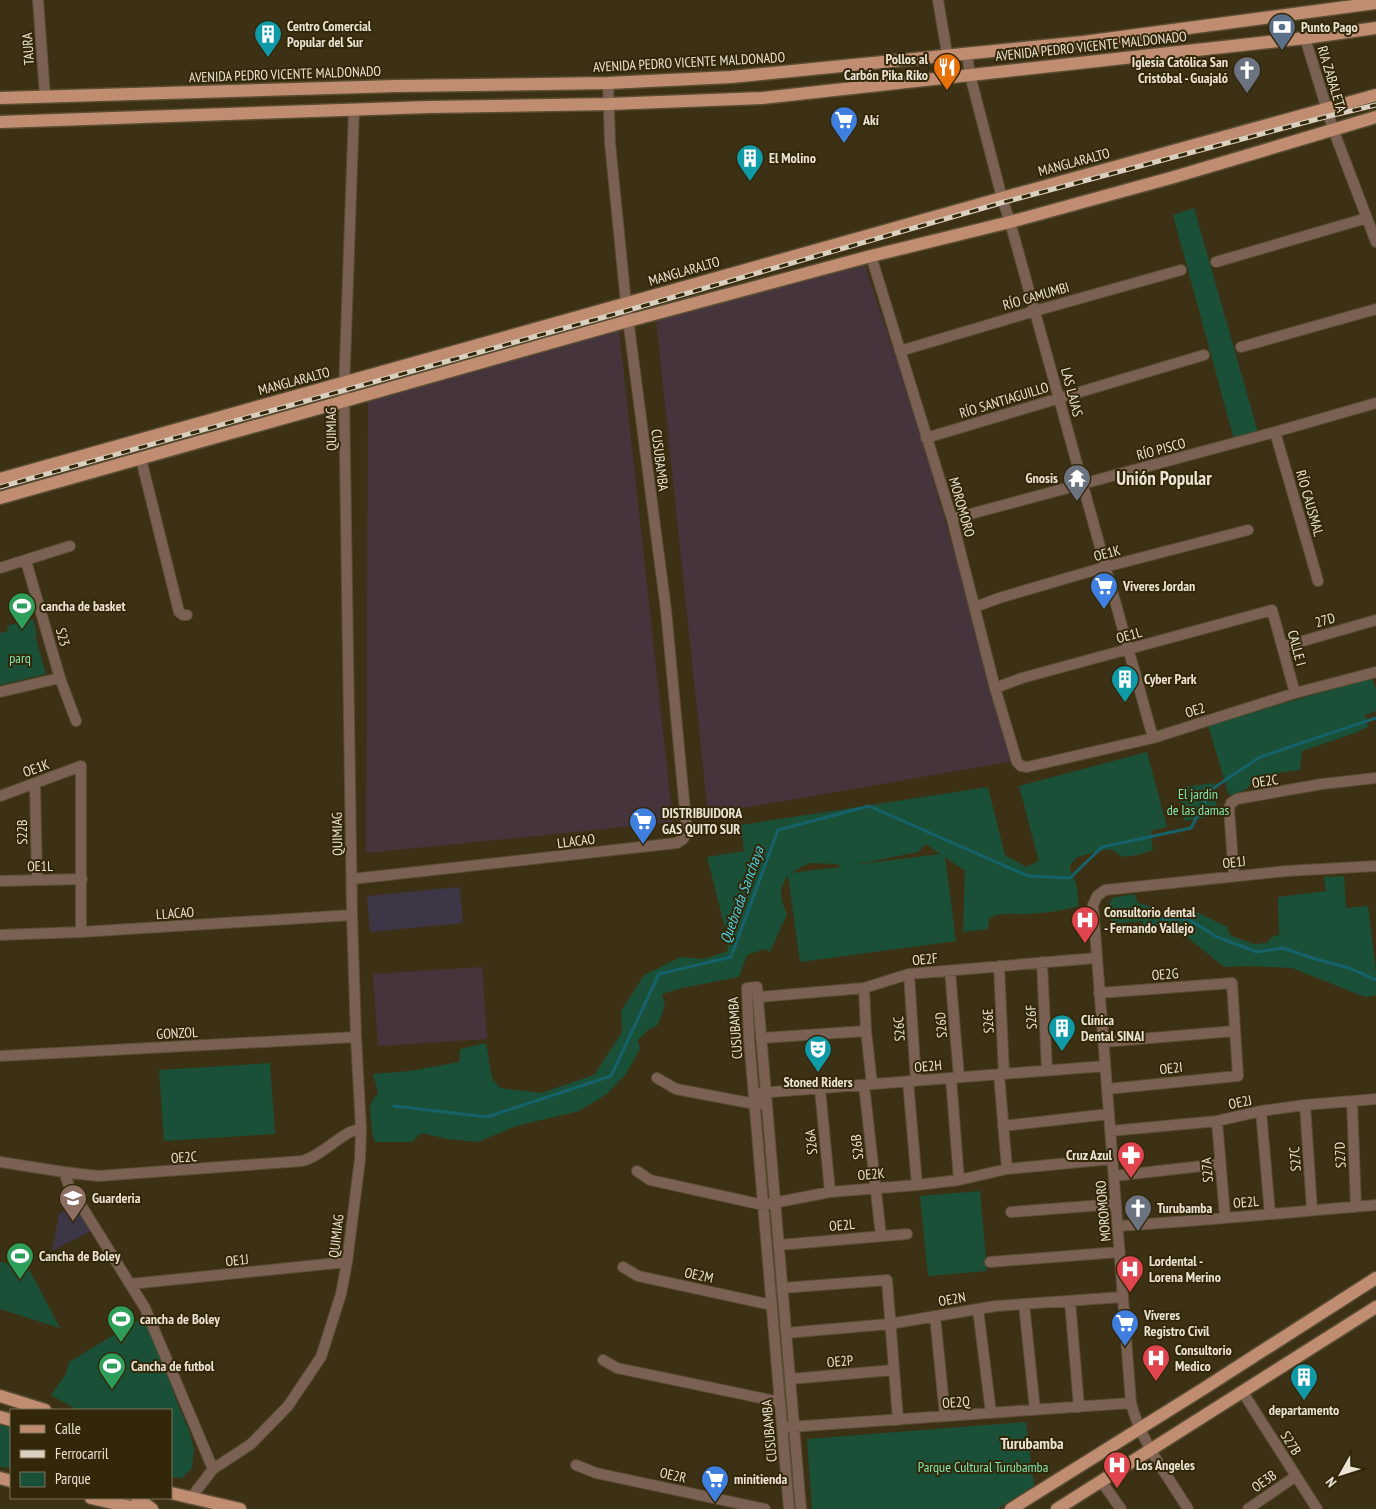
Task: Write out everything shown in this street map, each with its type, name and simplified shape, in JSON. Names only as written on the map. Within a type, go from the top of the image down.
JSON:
[{"type":"main road","name":"AVENIDA PEDRO VICENTE MALDONADO","points":[[0,98],[396,86],[608,83],[731,77],[1093,40],[1376,3]]},
{"type":"main road","name":"AVENIDA PEDRO VICENTE MALDONADO","points":[[0,122],[762,98],[1305,38],[1376,28]]},
{"type":"main road","name":"MANGLARALTO","points":[[0,479],[1376,95]]},
{"type":"main road","points":[[0,498],[628,321],[871,256],[1010,222],[1174,177],[1376,117]]},
{"type":"main road","points":[[1011,1509],[1376,1278]]},
{"type":"main road","points":[[1063,1507],[1376,1307]]},
{"type":"main road","points":[[0,1396],[41,1409]]},
{"type":"main road","points":[[172,1493],[240,1509]]},
{"type":"main road","points":[[98,1499],[152,1509]]},
{"type":"main road","points":[[130,1504],[140,1509]]},
{"type":"street","name":"TAURA","points":[[38,0],[45,96]]},
{"type":"street","points":[[938,0],[951,77]]},
{"type":"street","name":"RIA ZABALETA","points":[[1305,38],[1333,129],[1376,242]]},
{"type":"street","name":"LAS LAJAS","points":[[966,54],[1002,198],[1035,311],[1152,738]]},
{"type":"street","name":"CUSUBAMBA","points":[[608,83],[610,143],[626,303],[666,610],[688,832],[683,839]]},
{"type":"street","name":"QUIMIAG","points":[[190,1499],[212,1469],[251,1444],[288,1406],[321,1357],[341,1294],[360,1160],[361,1129],[352,915],[344,400],[354,110]]},
{"type":"street","points":[[1216,262],[1366,218]]},
{"type":"street","name":"MOROMORO","points":[[871,256],[952,518],[995,688],[1017,762],[1021,766]]},
{"type":"street","name":"RÍO CAMUMBI","points":[[900,351],[1181,270]]},
{"type":"street","points":[[1241,347],[1376,309]]},
{"type":"street","name":"RÍO SANTIAGUILLO","points":[[926,438],[1204,355]]},
{"type":"street","name":"RÍO PISCO","points":[[952,518],[1275,432],[1376,403]]},
{"type":"street","name":"RÍO CAUSMAL","points":[[1275,432],[1318,581]]},
{"type":"street","points":[[141,459],[180,612],[182,615],[188,615]]},
{"type":"street","name":"OE1K","points":[[975,607],[999,598],[1106,567],[1248,530]]},
{"type":"street","points":[[0,568],[70,546]]},
{"type":"street","name":"S23","points":[[26,561],[60,678],[76,721]]},
{"type":"street","name":"OE1L","points":[[995,688],[1022,678],[1272,610]]},
{"type":"street","name":"CALLE I","points":[[1272,610],[1295,693]]},
{"type":"street","name":"27D","points":[[1282,646],[1376,620]]},
{"type":"street","name":"OE2","points":[[1021,766],[1027,767],[1152,738],[1295,693],[1376,672]]},
{"type":"street","points":[[0,692],[60,678]]},
{"type":"street","name":"OE1K","points":[[0,796],[81,766],[82,879]]},
{"type":"street","name":"OE2C","points":[[1234,876],[1229,809],[1231,803],[1237,799],[1322,784],[1376,778]]},
{"type":"street","name":"S22B","points":[[35,784],[37,880]]},
{"type":"street","name":"LLACAO","points":[[352,879],[677,843],[683,839]]},
{"type":"street","name":"OE1J","points":[[1097,896],[1105,890],[1234,876],[1376,866]]},
{"type":"street","points":[[81,932],[82,879]]},
{"type":"street","name":"OE1L","points":[[0,881],[82,879]]},
{"type":"street","name":"MOROMORO","points":[[1097,896],[1093,904],[1096,958],[1131,1403],[1140,1428],[1151,1449],[1188,1509]]},
{"type":"street","name":"LLACAO","points":[[0,935],[81,932],[352,915]]},
{"type":"street","name":"OE2F","points":[[758,997],[864,988],[909,974],[1096,958]]},
{"type":"street","name":"S26F","points":[[1042,962],[1048,1070]]},
{"type":"street","name":"S26E","points":[[999,966],[1003,1126],[1007,1169]]},
{"type":"street","name":"S26D","points":[[950,971],[959,1180]]},
{"type":"street","name":"S26C","points":[[909,974],[916,1185]]},
{"type":"street","name":"OE2G","points":[[1099,993],[1232,983],[1235,1031]]},
{"type":"street","name":"CUSUBAMBA","points":[[789,1509],[754,1099],[747,988],[757,987],[801,1509]]},
{"type":"street","name":"S26B","points":[[864,988],[875,1188],[881,1236]]},
{"type":"street","points":[[761,1038],[866,1031]]},
{"type":"street","points":[[1103,1042],[1235,1031]]},
{"type":"street","name":"OE2I","points":[[1107,1089],[1238,1076],[1235,1031]]},
{"type":"street","name":"GONZOL","points":[[0,1056],[356,1037]]},
{"type":"street","name":"OE2H","points":[[657,1078],[676,1090],[754,1099],[820,1089],[1105,1066]]},
{"type":"street","name":"S26A","points":[[820,1089],[830,1192]]},
{"type":"street","name":"OE2J","points":[[1110,1131],[1217,1121],[1304,1105],[1376,1099]]},
{"type":"street","name":"S27D","points":[[1352,1101],[1356,1207]]},
{"type":"street","name":"S27C","points":[[1304,1105],[1312,1210]]},
{"type":"street","points":[[1261,1112],[1270,1214]]},
{"type":"street","points":[[1003,1126],[1109,1114]]},
{"type":"street","name":"S27A","points":[[1217,1121],[1225,1217]]},
{"type":"street","name":"OE2C","points":[[0,1162],[98,1176],[302,1161],[318,1155],[352,1132],[361,1129]]},
{"type":"street","name":"OE2K","points":[[637,1170],[650,1180],[763,1205],[830,1192],[959,1180],[1007,1169],[1112,1159]]},
{"type":"street","points":[[1114,1176],[1220,1164]]},
{"type":"street","points":[[64,1172],[69,1186],[145,1308],[158,1335],[212,1469]]},
{"type":"street","points":[[1011,1212],[1116,1204]]},
{"type":"street","name":"OE2L","points":[[1118,1226],[1190,1222],[1225,1217],[1376,1205]]},
{"type":"street","name":"OE2L","points":[[779,1245],[907,1234]]},
{"type":"street","points":[[990,1262],[1120,1252]]},
{"type":"street","name":"OE1J","points":[[130,1284],[347,1262]]},
{"type":"street","name":"OE2M","points":[[623,1267],[638,1276],[772,1305]]},
{"type":"street","points":[[782,1288],[886,1280],[898,1420]]},
{"type":"street","name":"OE2N","points":[[786,1333],[890,1324],[978,1309],[1024,1304],[1123,1297]]},
{"type":"street","points":[[1070,1301],[1079,1407]]},
{"type":"street","points":[[1024,1304],[1035,1410]]},
{"type":"street","points":[[978,1309],[991,1413]]},
{"type":"street","points":[[935,1316],[945,1416]]},
{"type":"street","points":[[603,1360],[617,1368],[780,1402]]},
{"type":"street","name":"OE2P","points":[[790,1379],[893,1370]]},
{"type":"street","name":"S27B","points":[[1242,1391],[1317,1509]]},
{"type":"street","name":"OE2Q","points":[[783,1428],[1131,1403]]},
{"type":"street","name":"OE2R","points":[[576,1465],[596,1473],[765,1509]]},
{"type":"street","name":"OE3B","points":[[1248,1509],[1296,1476]]},
{"type":"street","points":[[1101,1481],[1121,1509]]},
{"type":"shaded area","points":[[864,262],[916,419],[1014,761],[708,814],[656,319]]},
{"type":"shaded area","points":[[618,321],[673,822],[366,853],[368,389]]},
{"type":"shaded area","points":[[460,887],[463,923],[370,932],[367,896]]},
{"type":"shaded area","points":[[482,967],[487,1039],[378,1046],[373,974]]},
{"type":"shaded area","name":"Guarderia","points":[[77,1203],[93,1230],[52,1251],[59,1214]]},
{"type":"green space","points":[[1194,208],[1259,436],[1235,443],[1173,215]]},
{"type":"green space","name":"parq","points":[[33,619],[37,635],[35,636],[46,674],[0,685],[0,633],[8,631],[7,626]]},
{"type":"green space","points":[[1372,678],[1376,690],[1376,711],[1365,715],[1368,727],[1302,751],[1300,770],[1256,778],[1247,789],[1229,796],[1208,725]]},
{"type":"green space","points":[[1147,752],[1167,827],[1151,831],[1153,850],[1123,857],[1110,849],[1076,858],[1071,864],[1070,869],[1076,883],[1079,906],[1041,913],[1000,915],[989,918],[988,929],[963,932],[965,871],[945,857],[956,941],[800,962],[788,875],[781,890],[787,914],[770,952],[765,949],[747,955],[739,977],[682,988],[662,994],[665,1006],[657,1026],[649,1029],[638,1040],[640,1049],[626,1074],[607,1094],[579,1111],[516,1126],[478,1142],[448,1139],[421,1133],[412,1142],[375,1142],[372,1132],[370,1105],[378,1092],[373,1074],[410,1071],[459,1062],[460,1049],[486,1043],[492,1078],[500,1088],[541,1093],[594,1075],[622,1032],[621,1011],[644,975],[681,957],[704,959],[728,951],[726,932],[707,857],[744,851],[741,825],[988,787],[1005,855],[1026,867],[1039,861],[1019,786]],"holes":[[[926,844],[940,854],[853,865],[918,852]],[[810,863],[837,864],[841,867],[790,873]]]},
{"type":"green space","name":"El jardin de las damas","points":[[1213,783],[1218,815],[1184,821],[1178,788]]},
{"type":"green space","points":[[1344,876],[1346,908],[1368,906],[1376,972],[1376,995],[1365,997],[1292,968],[1224,967],[1177,929],[1144,925],[1142,921],[1112,924],[1108,909],[1112,898],[1134,894],[1138,903],[1157,908],[1160,912],[1193,910],[1227,927],[1230,935],[1253,944],[1267,943],[1274,935],[1279,936],[1278,897],[1326,891],[1324,877]]},
{"type":"green space","points":[[270,1063],[275,1134],[164,1141],[159,1070]]},
{"type":"green space","points":[[980,1191],[987,1271],[928,1276],[920,1196]]},
{"type":"green space","points":[[0,1262],[28,1267],[60,1328],[0,1309]]},
{"type":"green space","points":[[145,1316],[164,1361],[176,1400],[189,1430],[194,1449],[192,1468],[182,1478],[172,1477],[172,1409],[75,1409],[51,1395],[66,1374],[69,1362]]},
{"type":"green space","points":[[0,1422],[10,1426],[10,1468],[0,1467]]},
{"type":"green space","name":"Parque Cultural Turubamba","points":[[1026,1422],[1034,1486],[997,1509],[812,1509],[807,1439]]},
{"type":"waterway","name":"Quebrada Sanchaya","points":[[394,1106],[487,1117],[611,1076],[659,974],[731,957],[778,830],[869,806],[1028,876],[1070,878],[1102,847],[1191,828],[1212,789],[1260,757],[1376,718]]},
{"type":"waterway","name":"Quebrada Sanchaya","points":[[1163,919],[1188,919],[1217,937],[1257,952],[1283,948],[1349,968],[1376,980]]},
{"type":"railway","points":[[0,487],[608,316],[1004,202],[1376,105]]},
{"type":"place","name":"Punto Pago","points":[[1282,51]]},
{"type":"place","name":"Centro Comercial Popular del Sur","points":[[268,58]]},
{"type":"place","name":"Pollos al Carbón Pika Riko","points":[[947,91]]},
{"type":"place","name":"Iglesia Católica San Cristóbal - Guajaló","points":[[1247,94]]},
{"type":"place","name":"Akí","points":[[844,144]]},
{"type":"place","name":"El Molino","points":[[750,182]]},
{"type":"place","name":"Gnosis","points":[[1077,502]]},
{"type":"place","name":"Viveres Jordan","points":[[1104,610]]},
{"type":"place","name":"cancha de basket","points":[[22,630]]},
{"type":"place","name":"Cyber Park","points":[[1125,703]]},
{"type":"place","name":"DISTRIBUIDORA GAS QUITO SUR","points":[[643,845]]},
{"type":"place","name":"Consultorio dental - Fernando Vallejo","points":[[1085,944]]},
{"type":"place","name":"Clínica Dental SINAI","points":[[1062,1052]]},
{"type":"place","name":"Stoned Riders","points":[[818,1073]]},
{"type":"place","name":"Cruz Azul","points":[[1131,1179]]},
{"type":"place","name":"Guarderia","points":[[73,1222]]},
{"type":"place","name":"Turubamba","points":[[1138,1232]]},
{"type":"place","name":"Cancha de Boley","points":[[20,1280]]},
{"type":"place","name":"Lordental - Lorena Merino","points":[[1130,1293]]},
{"type":"place","name":"cancha de Boley","points":[[121,1343]]},
{"type":"place","name":"Víveres Registro Civil","points":[[1125,1347]]},
{"type":"place","name":"Consultorio Medico","points":[[1156,1382]]},
{"type":"place","name":"Cancha de futbol","points":[[112,1390]]},
{"type":"place","name":"departamento","points":[[1304,1401]]},
{"type":"place","name":"Los Angeles","points":[[1117,1489]]},
{"type":"place","name":"minitienda","points":[[715,1503]]},
{"type":"district","name":"Unión Popular","points":[[1164,478]]},
{"type":"district","name":"Turubamba","points":[[1032,1443]]}]
